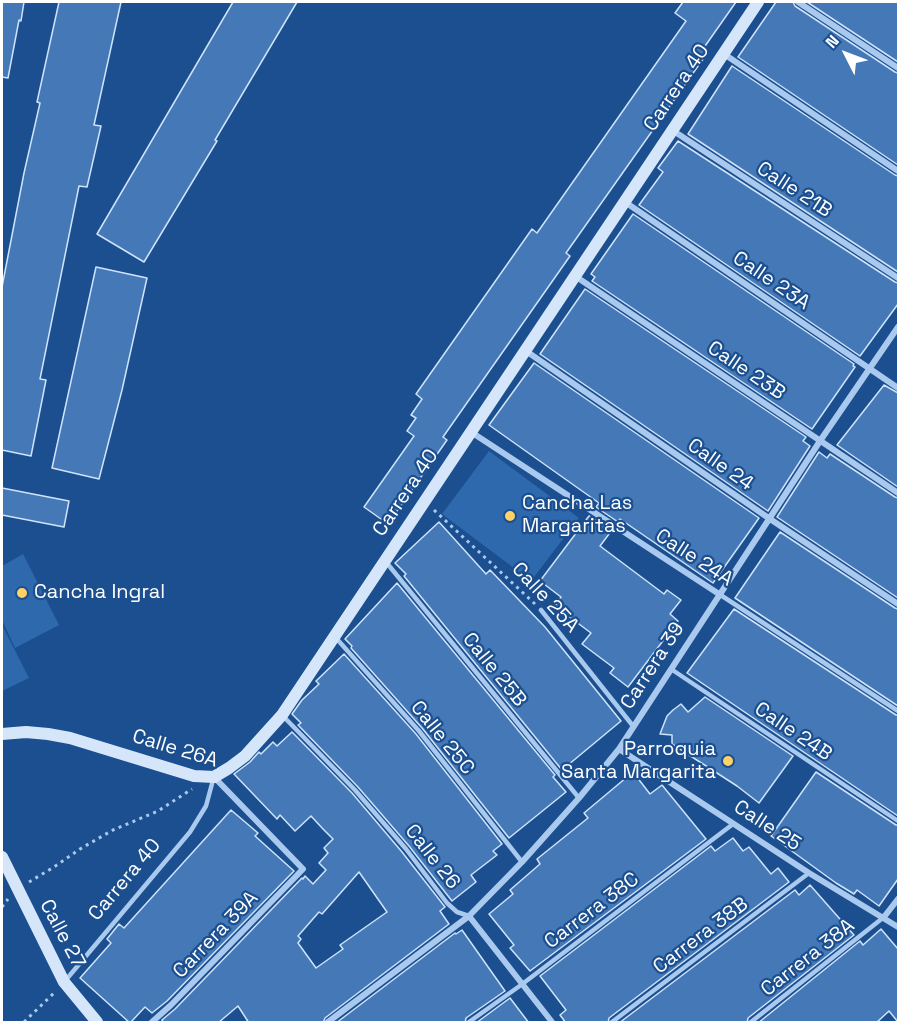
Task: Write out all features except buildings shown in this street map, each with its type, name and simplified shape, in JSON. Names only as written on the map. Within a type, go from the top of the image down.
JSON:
[{"type":"street","name":"Carrera 40","points":[[214,777],[245,756],[282,715],[758,2]]},
{"type":"street","points":[[798,2],[898,68]]},
{"type":"street","points":[[724,53],[898,171]]},
{"type":"street","name":"Calle 21B","points":[[672,130],[898,278]]},
{"type":"street","name":"Calle 23A","points":[[624,201],[898,388]]},
{"type":"street","name":"Calle 23B","points":[[575,276],[898,493]]},
{"type":"street","name":"Carrera 39","points":[[328,1023],[469,916],[522,862],[579,798],[619,749],[820,441],[898,327]]},
{"type":"street","name":"Calle 24","points":[[525,350],[898,604]]},
{"type":"street","name":"Calle 24A","points":[[471,431],[719,594]]},
{"type":"street","name":"Calle 26A","points":[[2,734],[26,732],[70,738],[194,776],[214,777],[303,869]]},
{"type":"street","name":"Calle 25","points":[[619,749],[808,873],[898,927]]},
{"type":"street","name":"Calle 27","points":[[2,857],[64,982],[97,1023]]},
{"type":"street","name":"Carrera 39A","points":[[152,1023],[303,869]]},
{"type":"street","points":[[884,917],[898,899]]},
{"type":"street","name":"Calle 26","points":[[469,916],[552,1023]]},
{"type":"lane","name":"Calle 25B","points":[[385,560],[579,798]]},
{"type":"lane","name":"Calle 24A","points":[[719,594],[898,711]]},
{"type":"lane","name":"Calle 25A","points":[[541,610],[633,726]]},
{"type":"lane","name":"Calle 25C","points":[[334,636],[419,731],[522,862]]},
{"type":"lane","name":"Calle 24B","points":[[671,669],[898,820]]},
{"type":"lane","name":"Calle 26","points":[[282,715],[355,790],[406,849],[447,903],[457,912],[469,916]]},
{"type":"lane","name":"Carrera 40","points":[[64,982],[190,832],[206,806],[214,777]]},
{"type":"lane","name":"Carrera 38C","points":[[469,1023],[733,824]]},
{"type":"lane","name":"Carrera 38B","points":[[612,1023],[808,873]]},
{"type":"lane","name":"Carrera 38A","points":[[751,1023],[884,917]]},
{"type":"path","name":"Calle 25A","points":[[424,501],[541,610]]},
{"type":"path","points":[[16,889],[113,830],[158,811],[214,777]]},
{"type":"path","points":[[24,1023],[64,982]]},
{"type":"shaded area","name":"Cancha Las Margaritas","points":[[489,451],[579,518],[531,581],[442,514]]},
{"type":"shaded area","name":"Cancha Ingral","points":[[23,554],[59,625],[15,648],[2,620],[2,566]]},
{"type":"shaded area","name":"Cancha Ingral","points":[[2,625],[29,678],[2,691]]},
{"type":"place","name":"Cancha Las Margaritas","points":[[510,516]]},
{"type":"place","name":"Cancha Ingral","points":[[22,593]]},
{"type":"place","name":"Parroquia Santa Margarita","points":[[728,761]]}]
